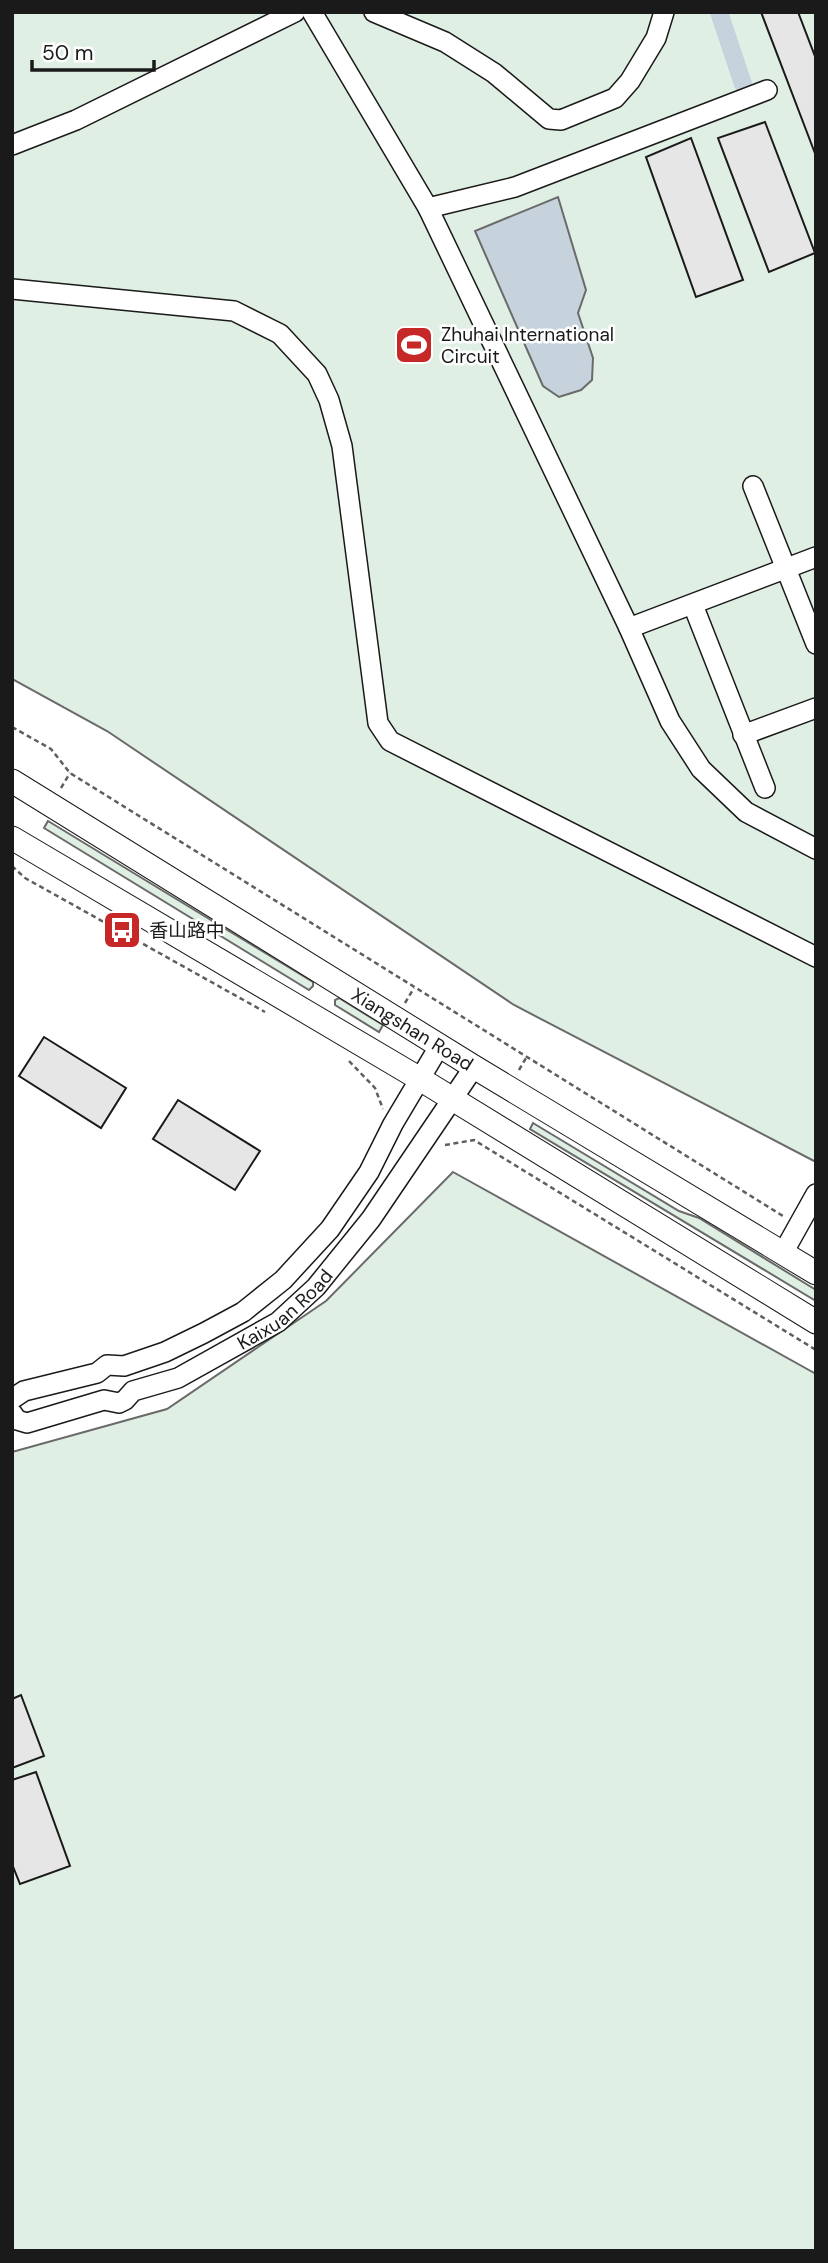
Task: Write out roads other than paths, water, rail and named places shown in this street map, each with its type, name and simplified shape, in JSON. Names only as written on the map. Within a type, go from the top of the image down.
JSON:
[{"type":"main road","name":"Xiangshan Road","points":[[12,781],[474,1068],[816,1273]]},
{"type":"main road","name":"Xiangshan Road","points":[[12,838],[420,1079],[816,1322]]},
{"type":"street","points":[[12,145],[76,120],[295,12]]},
{"type":"street","points":[[312,12],[428,208],[629,628],[670,721],[701,769],[746,812],[816,849]]},
{"type":"street","points":[[374,12],[445,42],[494,73],[549,119],[561,120],[615,98],[630,81],[656,38],[664,12]]},
{"type":"street","points":[[428,208],[515,187],[767,90]]},
{"type":"street","points":[[12,289],[234,311],[280,334],[317,374],[329,400],[342,446],[378,723],[390,741],[816,957]]},
{"type":"street","points":[[753,486],[816,644]]},
{"type":"street","points":[[629,628],[816,557]]},
{"type":"street","points":[[693,605],[765,788]]},
{"type":"street","points":[[743,735],[816,708]]},
{"type":"street","name":"Kaixuan Road","points":[[12,1399],[24,1391],[97,1373],[107,1365],[124,1366],[165,1352],[233,1317],[283,1280],[330,1229],[369,1172],[393,1124],[440,1045]]},
{"type":"street","name":"Kaixuan Road","points":[[12,1413],[17,1420],[27,1423],[104,1400],[119,1403],[125,1401],[133,1391],[177,1378],[278,1322],[316,1287],[371,1219],[474,1068]]},
{"type":"street","points":[[783,1253],[813,1204]]},
{"type":"street","points":[[124,1366],[133,1378],[133,1391]]},
{"type":"street","points":[[97,1373],[94,1386],[104,1400]]},
{"type":"waterway","points":[[719,12],[743,84]]},
{"type":"place","name":"Zhuhai International Circuit","points":[[414,345]]},
{"type":"place","name":"香山路中","points":[[122,930]]}]
